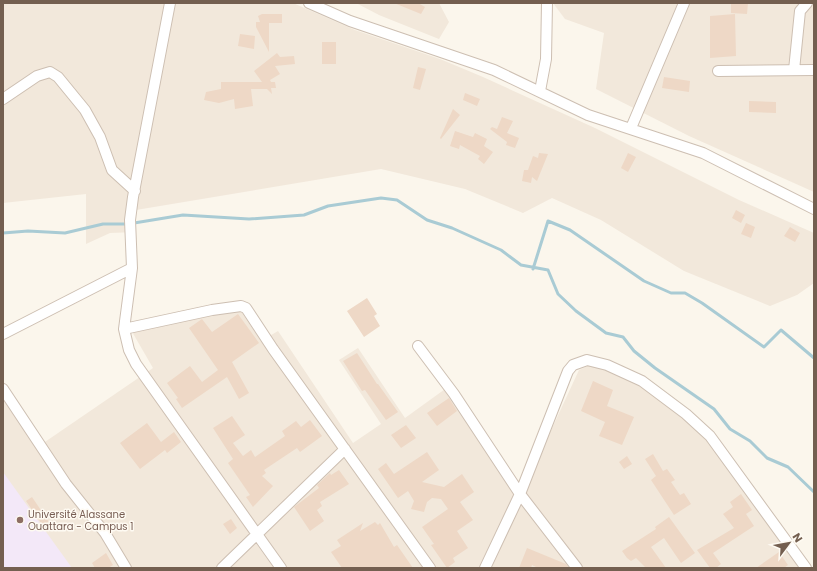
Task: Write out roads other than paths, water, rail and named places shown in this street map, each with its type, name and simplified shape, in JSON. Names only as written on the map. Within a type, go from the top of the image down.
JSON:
[{"type":"street","points":[[170,3],[134,191],[130,226],[132,268],[124,329],[129,350],[136,364],[281,568]]},
{"type":"street","points":[[309,3],[350,21],[494,70],[588,115],[703,153],[767,187],[814,209]]},
{"type":"street","points":[[540,91],[546,59],[547,3]]},
{"type":"street","points":[[631,128],[684,3]]},
{"type":"street","points":[[794,70],[800,11],[807,3]]},
{"type":"street","points":[[718,71],[814,70]]},
{"type":"street","points":[[3,99],[37,76],[50,72],[58,77],[85,110],[100,136],[112,170],[134,191]]},
{"type":"street","points":[[3,334],[132,268]]},
{"type":"street","points":[[124,329],[212,310],[241,306],[246,308],[430,568]]},
{"type":"street","points":[[418,346],[454,394],[520,494],[578,568]]},
{"type":"street","points":[[485,568],[520,494],[568,372],[573,365],[587,360],[596,361],[642,381],[686,414],[710,436],[806,568]]},
{"type":"street","points":[[3,389],[66,484],[104,533],[126,568]]},
{"type":"street","points":[[222,568],[345,449]]},
{"type":"waterway","points":[[3,233],[28,231],[65,233],[103,224],[128,224],[183,215],[249,219],[304,215],[328,206],[381,198],[397,200],[427,220],[452,228],[501,250],[521,265],[548,270],[558,294],[576,311],[606,333],[623,337],[634,351],[655,368],[714,409],[730,429],[750,441],[767,458],[788,467],[814,492]]},
{"type":"waterway","points":[[533,269],[548,221],[570,230],[644,281],[671,293],[685,293],[702,303],[764,347],[781,330],[814,358]]},
{"type":"place","name":"Université Alassane Ouattara - Campus 1","points":[[20,520]]}]
